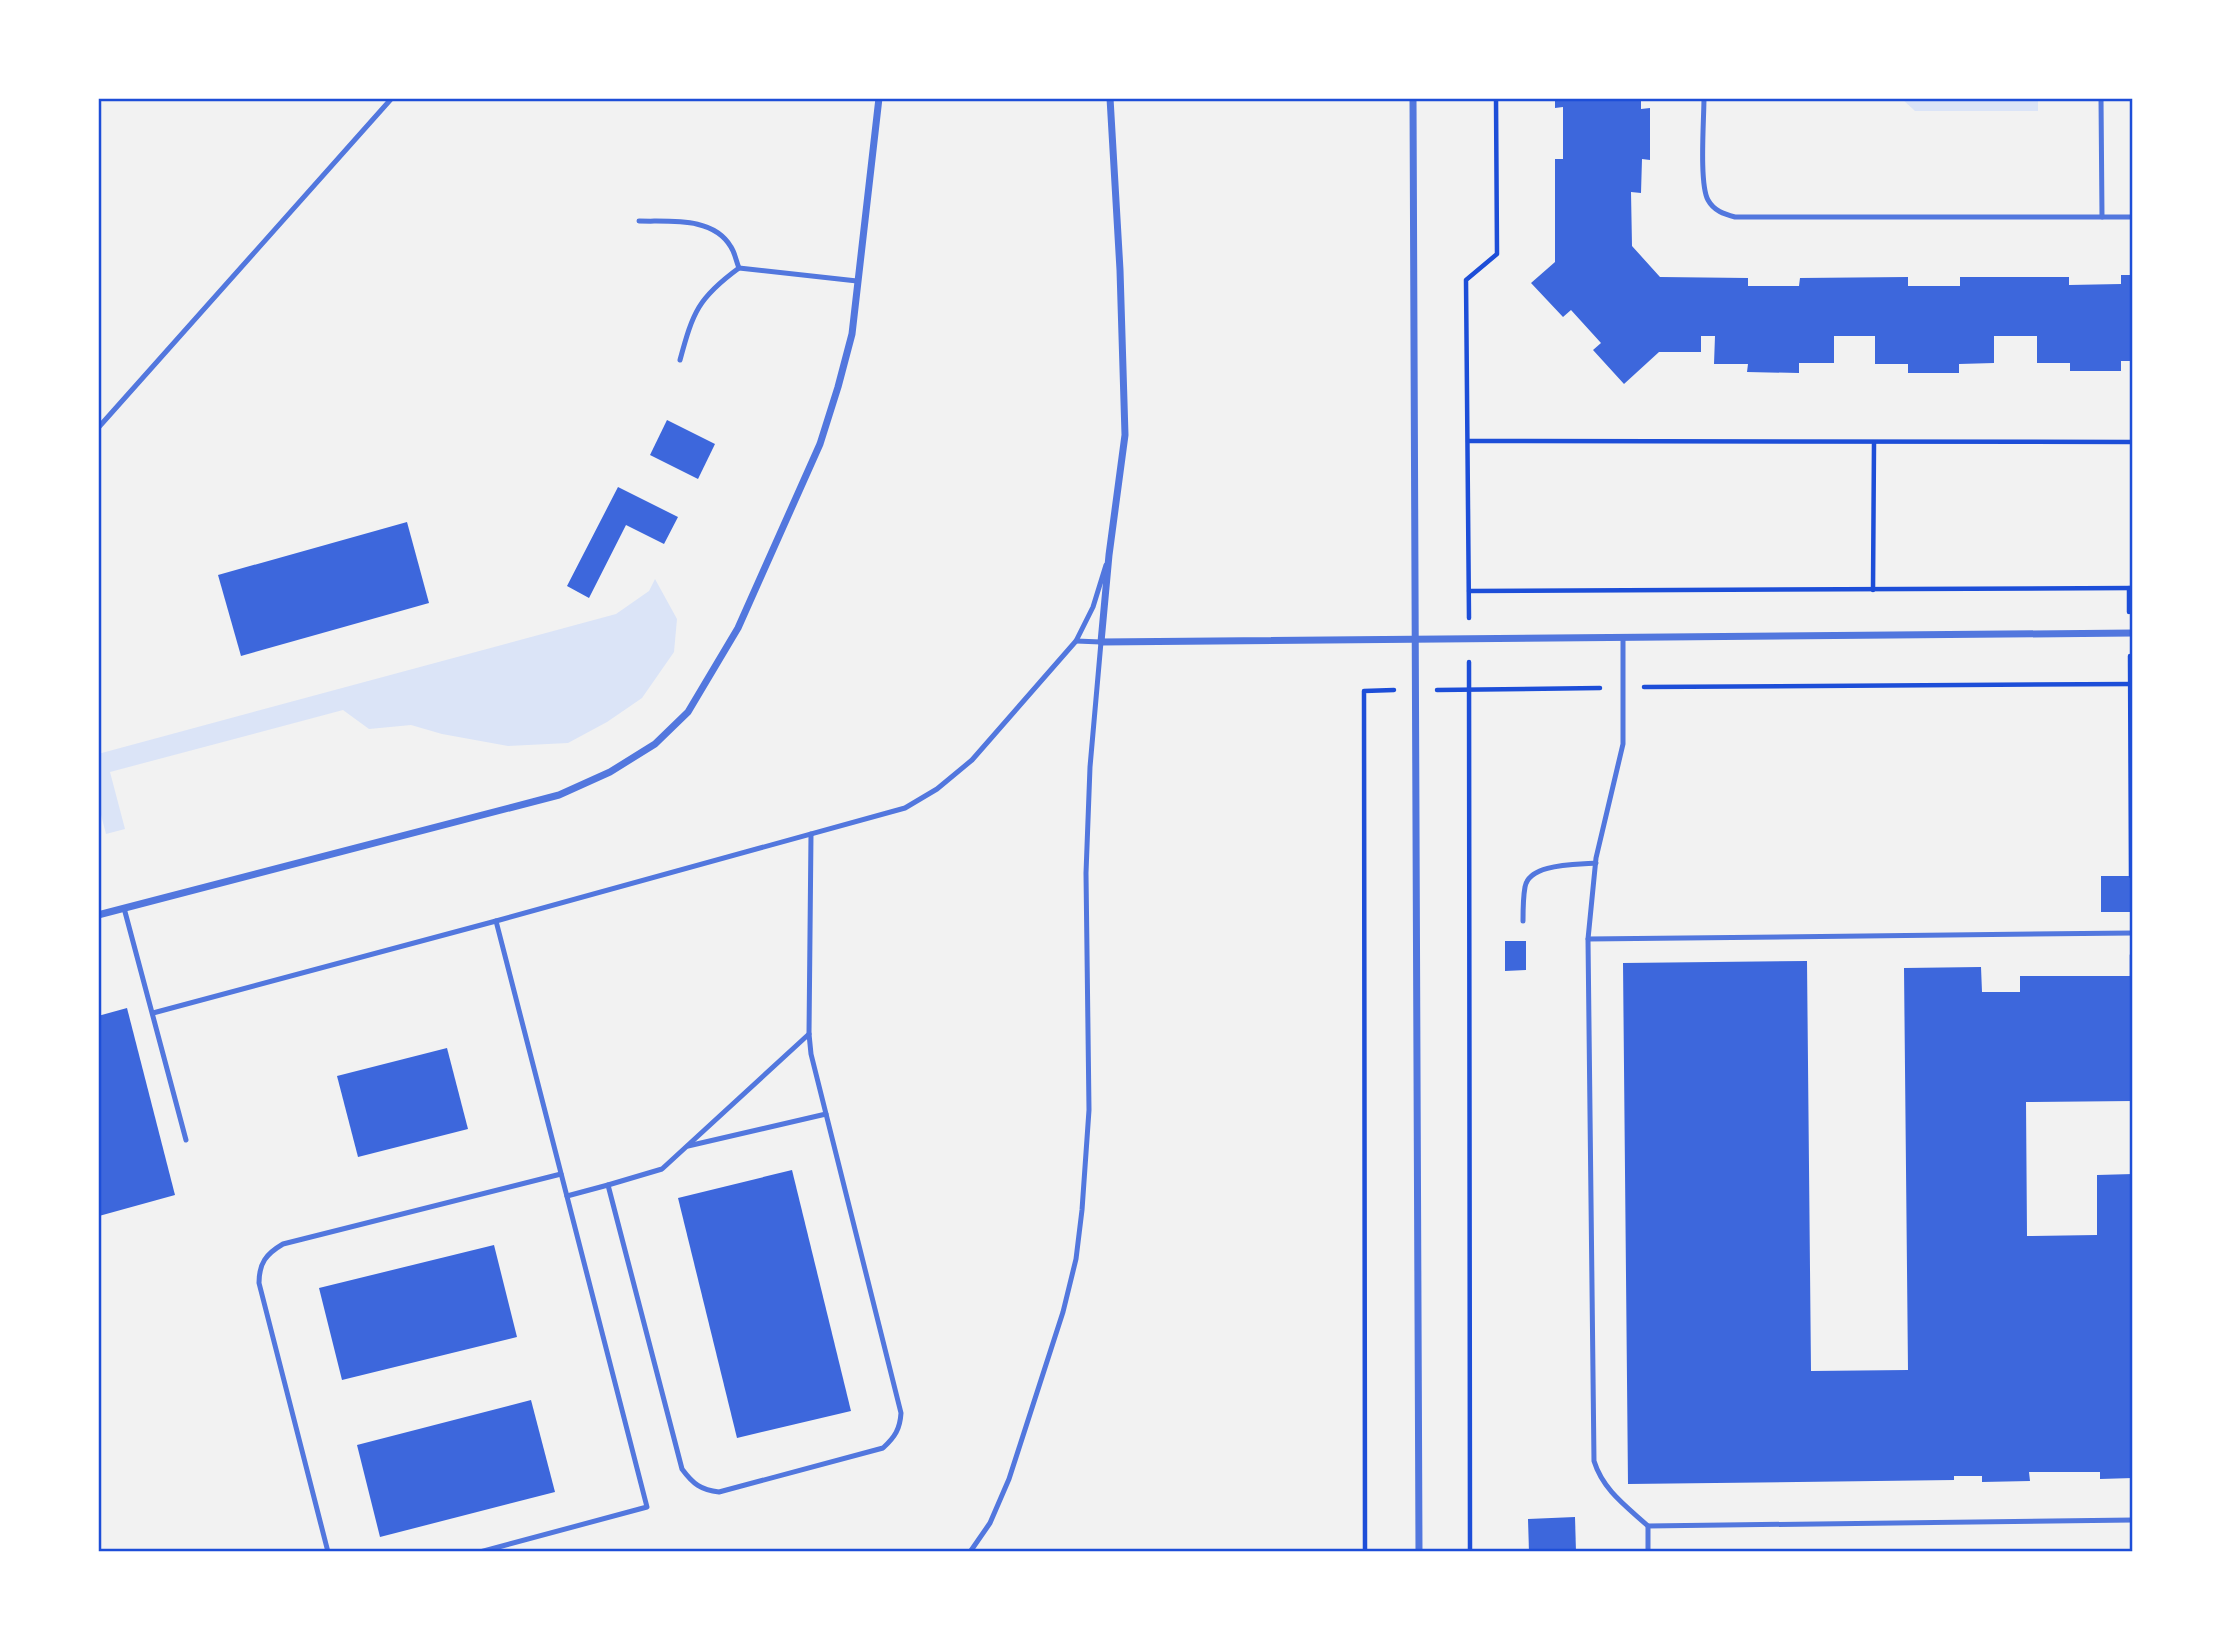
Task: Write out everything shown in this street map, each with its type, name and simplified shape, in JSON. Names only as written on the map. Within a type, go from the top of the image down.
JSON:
[{"type":"street","points":[[98,915],[559,795],[610,772],[655,744],[688,712],[738,628],[820,444],[852,334],[879,98]]},
{"type":"street","points":[[1110,98],[1120,270],[1125,435],[1101,642],[2131,634]]},
{"type":"street","points":[[1413,98],[1419,1552]]},
{"type":"lane","points":[[98,428],[392,98]]},
{"type":"lane","points":[[1704,98],[1704,182],[1707,199],[1720,213],[1735,217],[2133,217]]},
{"type":"lane","points":[[2101,98],[2102,217]]},
{"type":"lane","points":[[639,221],[701,224],[719,233],[731,246],[739,268]]},
{"type":"lane","points":[[680,360],[690,325],[701,301],[739,268],[857,281]]},
{"type":"lane","points":[[153,1013],[905,808],[937,789],[972,760],[1076,641],[1093,607],[1109,555]]},
{"type":"lane","points":[[1623,637],[1623,744],[1596,863],[1588,939],[1594,1461],[1599,1476],[1609,1491],[1648,1526],[2133,1520]]},
{"type":"lane","points":[[970,1552],[990,1523],[1009,1479],[1063,1312],[1082,1210],[1089,1110],[1086,873],[1090,767],[1101,642],[1076,641]]},
{"type":"lane","points":[[608,1185],[682,1469],[692,1483],[704,1490],[719,1492],[883,1448],[893,1439],[900,1426],[901,1413],[811,1054],[811,834]]},
{"type":"lane","points":[[1523,921],[1525,885],[1530,876],[1538,870],[1596,863]]},
{"type":"lane","points":[[124,908],[186,1140]]},
{"type":"lane","points":[[480,1552],[647,1507],[496,921]]},
{"type":"lane","points":[[1588,939],[2133,933]]},
{"type":"lane","points":[[567,1196],[662,1169],[809,1034]]},
{"type":"lane","points":[[685,1147],[826,1114]]},
{"type":"lane","points":[[328,1552],[259,1283],[259,1269],[268,1253],[283,1244],[561,1174]]},
{"type":"lane","points":[[1648,1526],[1648,1552]]},
{"type":"path","points":[[1496,98],[1497,254],[1466,280],[1469,591],[2131,588],[2131,876]]},
{"type":"path","points":[[1468,441],[2133,442]]},
{"type":"path","points":[[1873,590],[1874,443]]},
{"type":"path","points":[[1469,1552],[1469,689],[2132,684]]},
{"type":"path","points":[[1364,691],[1365,1552]]},
{"type":"shaded area","points":[[1901,98],[2038,98],[2038,111],[1915,111]]},
{"type":"shaded area","points":[[655,579],[677,619],[674,652],[642,698],[607,722],[568,743],[508,746],[442,734],[411,725],[369,729],[343,710],[110,772],[125,829],[106,834],[98,803],[98,754],[616,614],[649,591]]},
{"type":"building","points":[[1555,98],[1641,98],[1641,109],[1650,108],[1650,160],[1642,159],[1641,193],[1631,192],[1632,246],[1660,277],[1748,278],[1748,286],[1799,286],[1800,278],[1908,277],[1908,286],[1960,286],[1960,277],[2069,277],[2069,285],[2121,284],[2121,275],[2133,275],[2133,361],[2121,361],[2121,371],[2070,371],[2070,363],[2037,363],[2037,336],[1994,336],[1994,363],[1959,364],[1959,373],[1908,373],[1908,364],[1875,364],[1875,336],[1834,336],[1834,363],[1799,363],[1799,373],[1747,372],[1748,364],[1714,364],[1715,336],[1701,336],[1701,352],[1659,352],[1624,384],[1593,350],[1601,343],[1571,310],[1563,317],[1531,283],[1555,262],[1555,159],[1563,159],[1563,107],[1555,108]]},
{"type":"building","points":[[667,420],[715,444],[698,479],[650,455]]},
{"type":"building","points":[[618,487],[678,517],[664,544],[626,525],[589,598],[567,586]]},
{"type":"building","points":[[407,522],[429,603],[241,656],[218,575]]},
{"type":"building","points":[[2101,876],[2133,876],[2133,912],[2101,912]]},
{"type":"building","points":[[1505,941],[1526,941],[1526,970],[1505,971]]},
{"type":"building","points":[[1807,961],[1811,1371],[1908,1370],[1904,968],[1981,967],[1982,992],[2020,992],[2020,976],[2133,976],[2133,1101],[2026,1102],[2027,1236],[2097,1235],[2097,1175],[2133,1174],[2133,1478],[2100,1479],[2100,1472],[2029,1472],[2030,1481],[1982,1482],[1982,1476],[1954,1476],[1954,1480],[1628,1484],[1623,963]]},
{"type":"building","points":[[127,1008],[175,1195],[99,1216],[98,1016]]},
{"type":"building","points":[[447,1048],[468,1129],[358,1157],[337,1076]]},
{"type":"building","points":[[792,1170],[851,1411],[737,1438],[678,1198]]},
{"type":"building","points":[[494,1245],[517,1337],[342,1380],[319,1288]]},
{"type":"building","points":[[531,1400],[555,1492],[380,1537],[357,1445]]},
{"type":"building","points":[[1575,1517],[1576,1552],[1529,1552],[1528,1519]]}]
